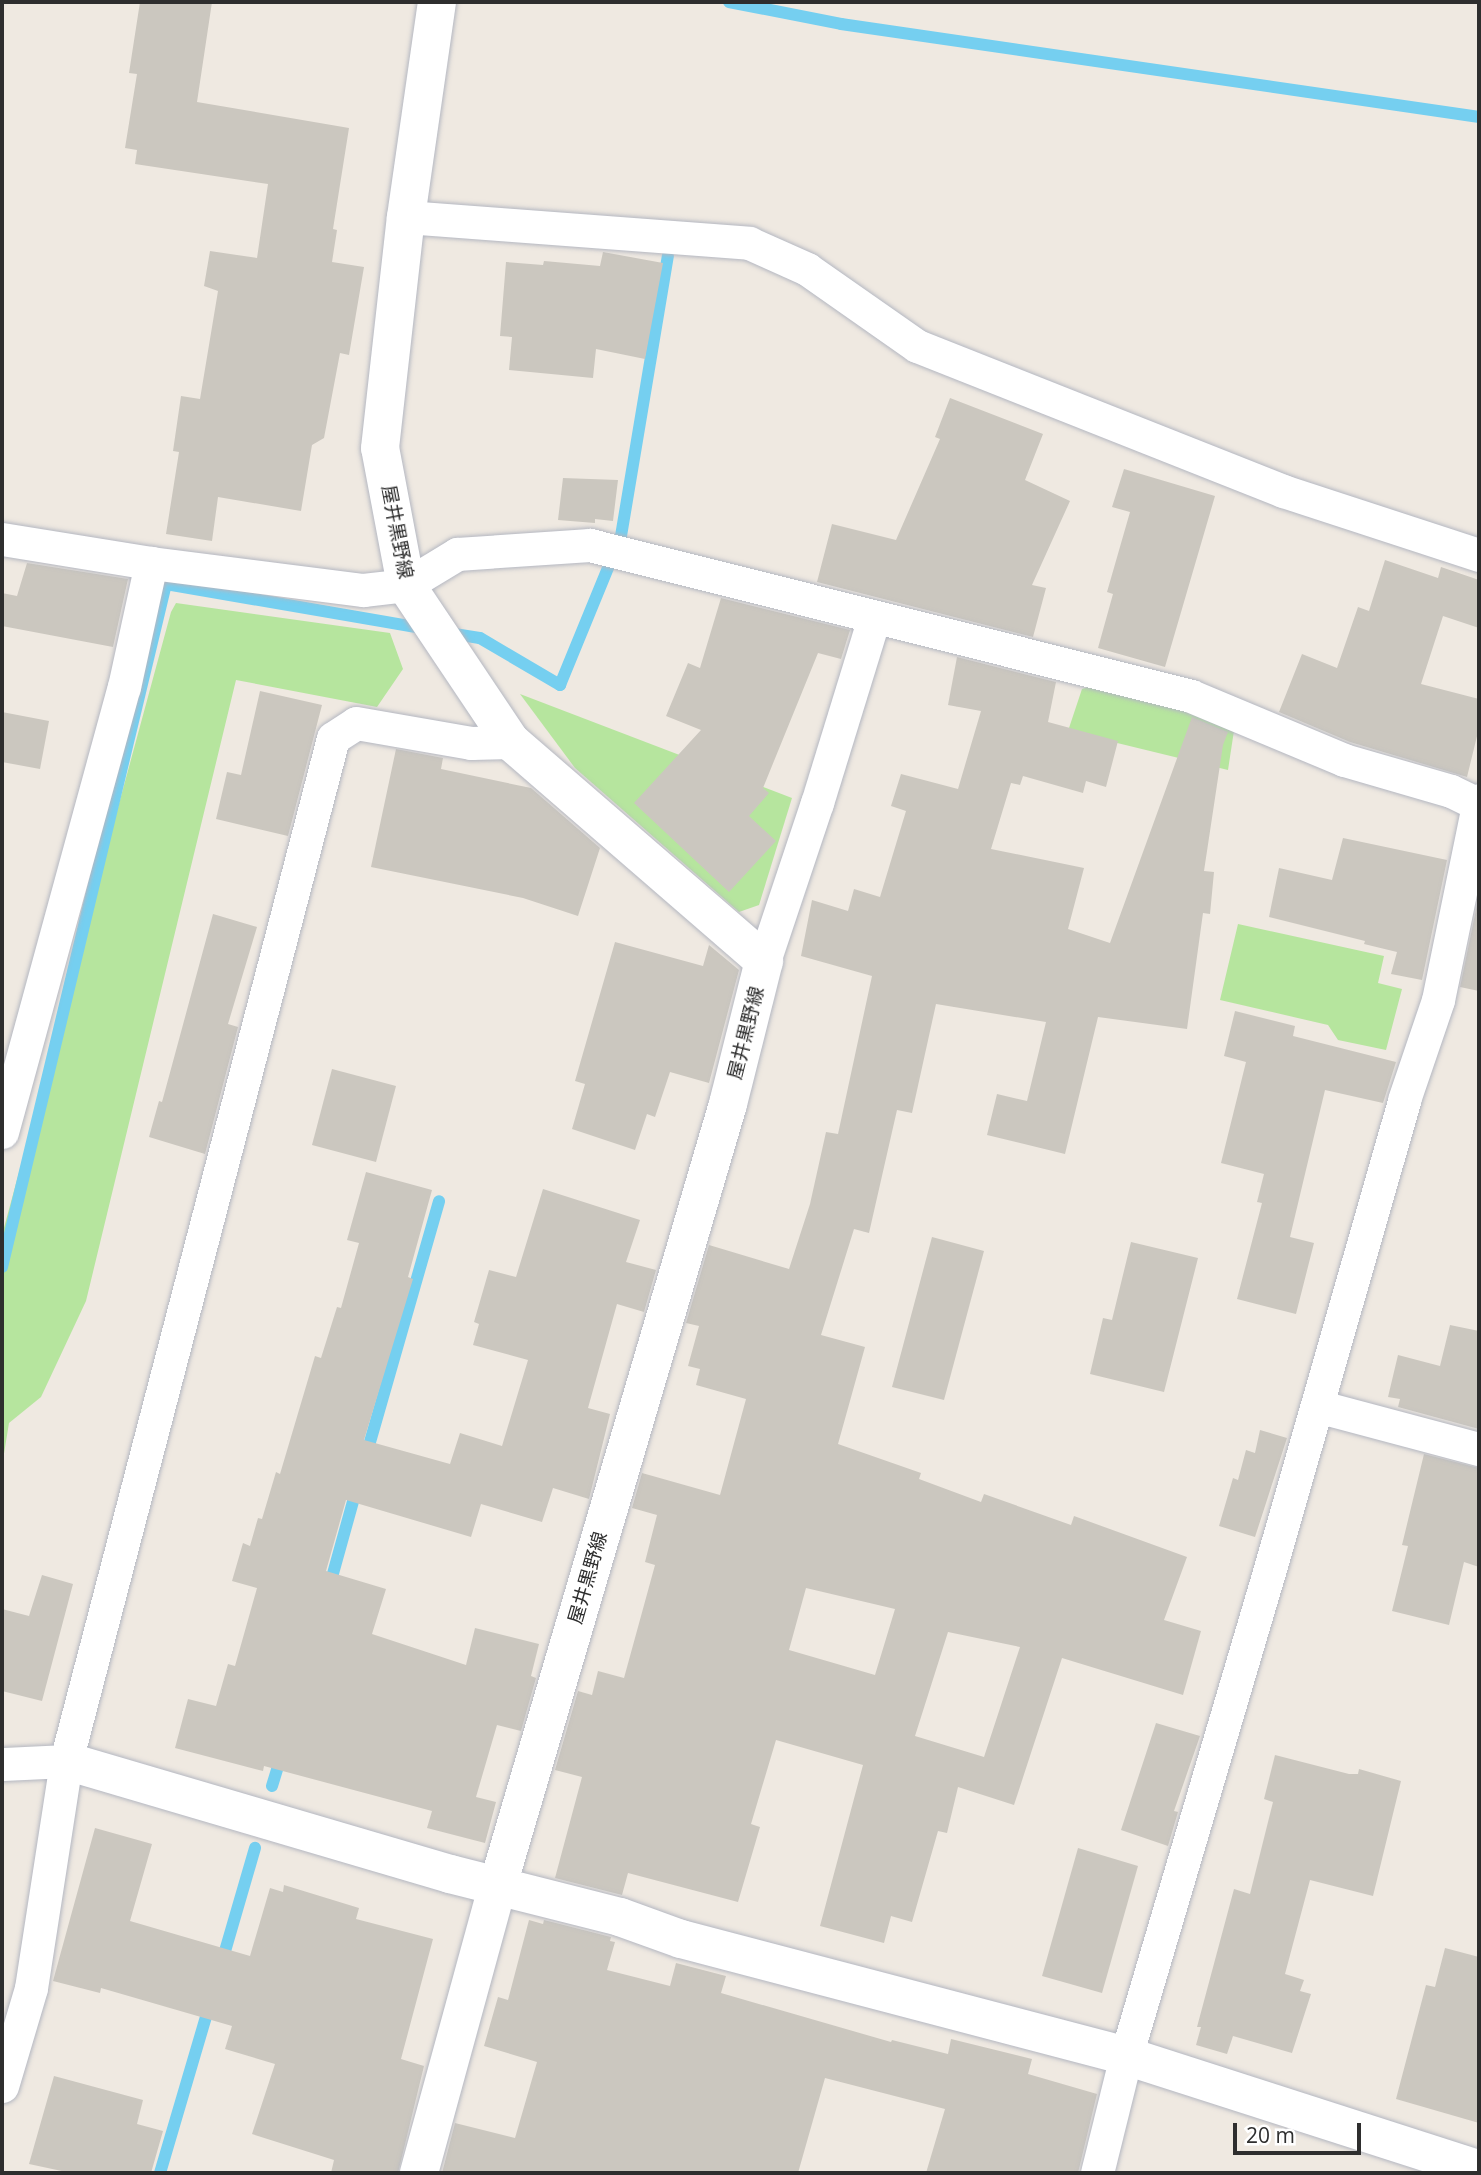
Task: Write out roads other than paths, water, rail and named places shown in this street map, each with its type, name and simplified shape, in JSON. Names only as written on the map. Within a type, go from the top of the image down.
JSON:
[{"type":"main road","name":"屋井黒野線","points":[[419,2173],[498,1885],[728,1104],[764,961],[511,741],[406,585],[380,448],[405,217],[437,2]]},
{"type":"main road","points":[[66,1761],[498,1885],[620,1917],[681,1939],[1126,2056],[1479,2169]]},
{"type":"street","points":[[405,217],[749,243],[807,269],[917,346],[1283,491],[1479,555]]},
{"type":"street","points":[[2,539],[151,563],[363,590],[406,585],[457,554],[590,545],[802,596],[874,618],[1191,696],[1344,760],[1451,791],[1479,802],[1438,1000],[1404,1100],[1126,2056],[1097,2173]]},
{"type":"street","points":[[2,1132],[124,687],[151,563]]},
{"type":"street","points":[[764,961],[817,803],[874,618]]},
{"type":"street","points":[[2,2086],[31,1988],[66,1761],[333,738],[356,723],[471,743],[511,741]]},
{"type":"street","points":[[1317,1406],[1479,1449]]},
{"type":"street","points":[[2,1764],[66,1761]]},
{"type":"waterway","points":[[729,2],[841,24],[1479,117]]},
{"type":"waterway","points":[[448,633],[480,638],[560,685],[621,536],[668,256]]},
{"type":"waterway","points":[[2,1267],[166,584],[426,629]]},
{"type":"waterway","points":[[366,1456],[439,1201]]},
{"type":"waterway","points":[[329,1588],[357,1487]]},
{"type":"waterway","points":[[272,1786],[282,1753]]},
{"type":"waterway","points":[[221,1965],[255,1848]]},
{"type":"waterway","points":[[160,2173],[210,2003]]}]
